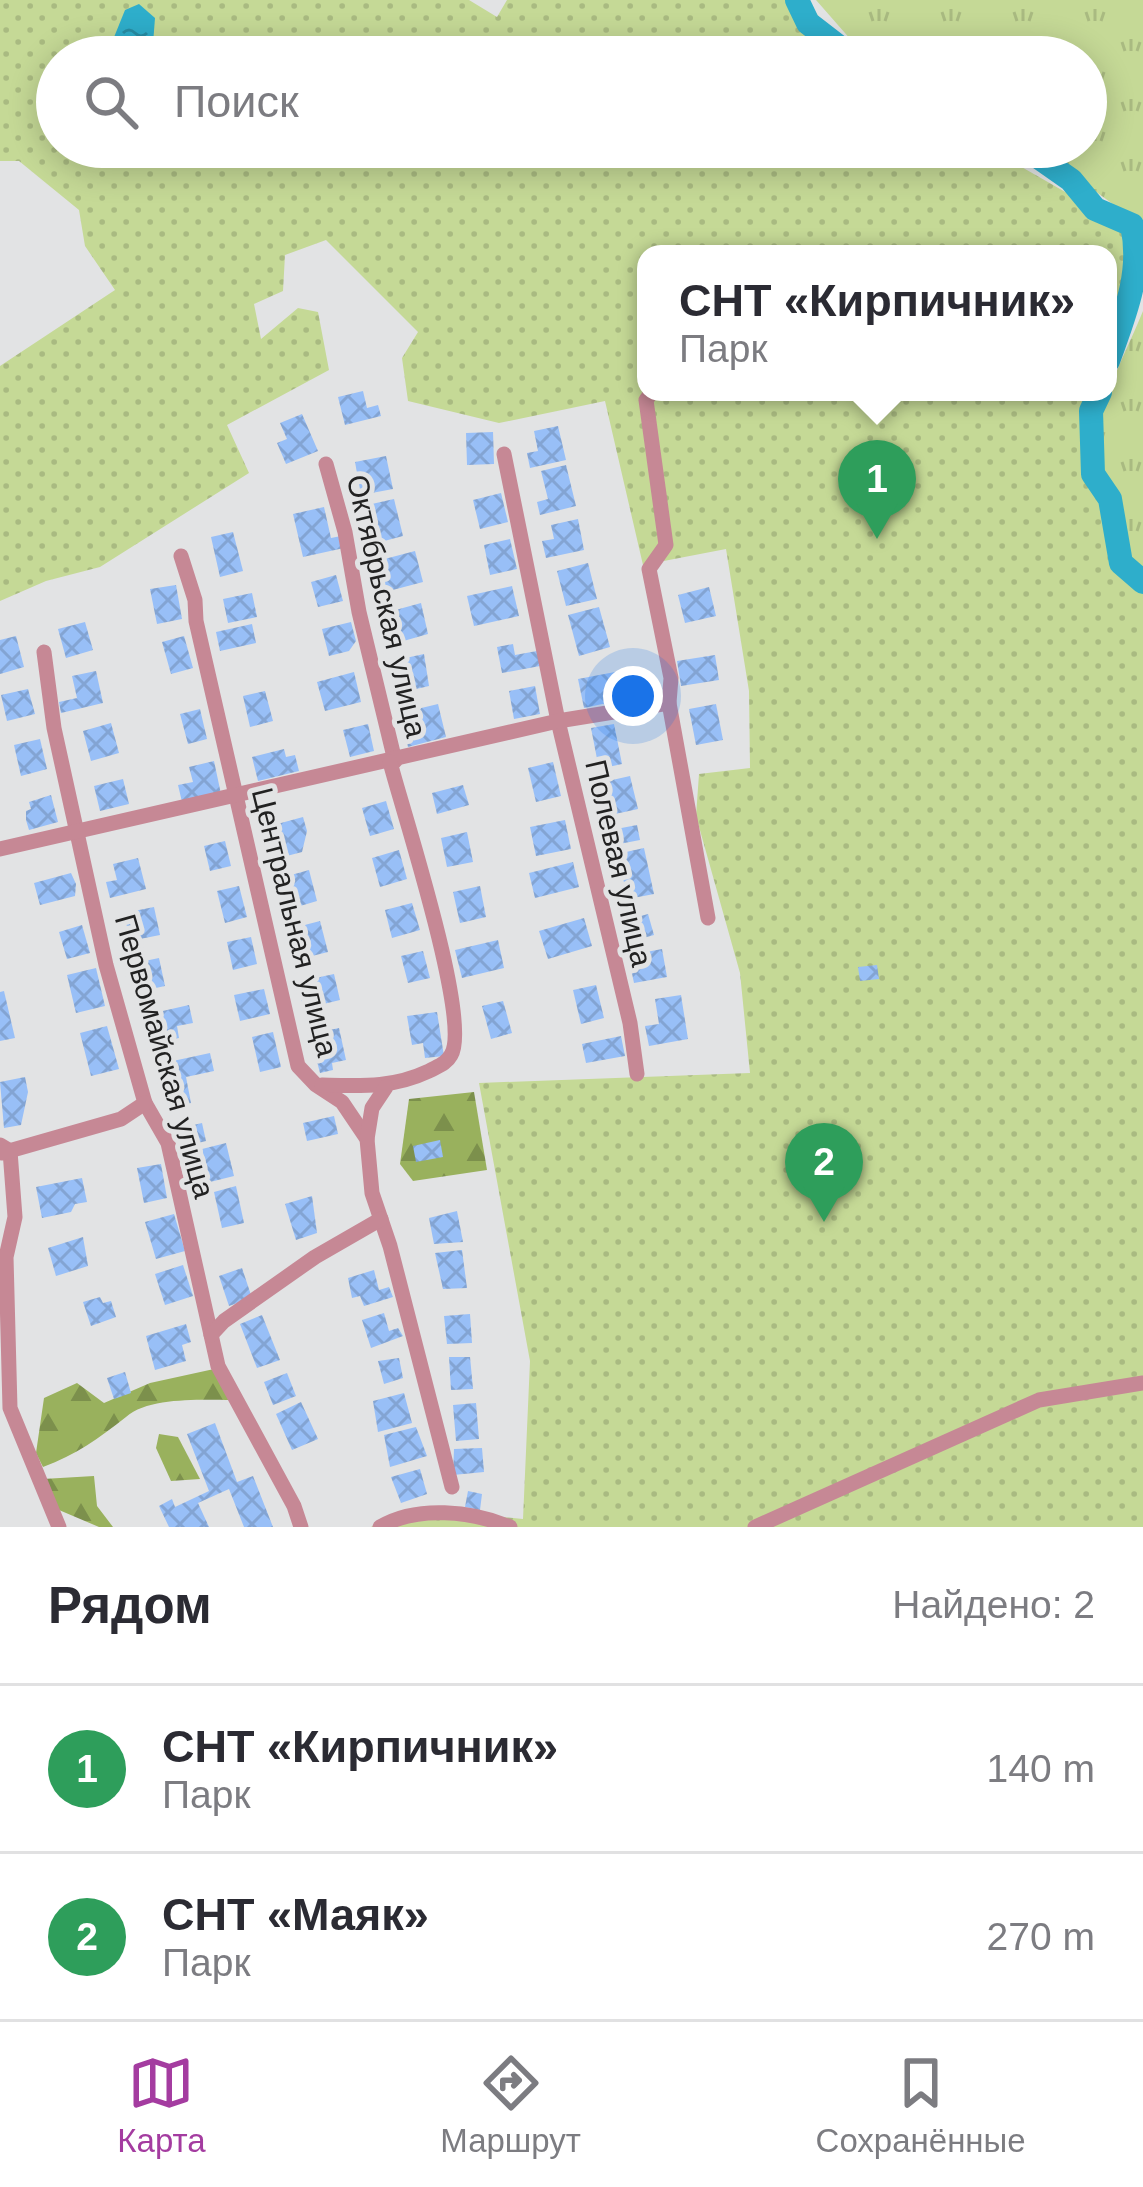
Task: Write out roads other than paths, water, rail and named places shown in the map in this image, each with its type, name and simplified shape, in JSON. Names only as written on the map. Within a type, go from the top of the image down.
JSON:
[{"type":"street","points":[[646,401],[666,545],[649,569],[671,678],[669,704],[707,918]]},
{"type":"street","name":"Полевая улица","points":[[504,454],[557,721],[630,1023],[637,1074]]},
{"type":"street","name":"Октябрьская улица","points":[[326,464],[342,518],[358,612],[412,849],[430,896],[455,1021],[454,1052],[446,1062],[386,1087]]},
{"type":"street","name":"Центральная улица","points":[[181,556],[196,600],[196,621],[298,1066],[342,1102],[367,1139]]},
{"type":"street","name":"Первомайская улица","points":[[44,652],[54,728],[106,965],[146,1103],[168,1143],[218,1366],[301,1527]]},
{"type":"street","points":[[0,849],[557,721],[669,704]]},
{"type":"street","points":[[316,1085],[386,1087]]},
{"type":"street","points":[[386,1087],[372,1108],[367,1139],[372,1193],[452,1487]]},
{"type":"street","points":[[58,1527],[10,1408],[6,1257],[15,1202],[3,1150],[121,1119],[146,1103]]},
{"type":"street","points":[[211,1335],[315,1257],[381,1220]]},
{"type":"street","points":[[754,1527],[1039,1400],[1143,1383]]},
{"type":"street","points":[[380,1527],[397,1519],[437,1513],[474,1516],[510,1527]]},
{"type":"water","points":[[139,4],[155,18],[154,36],[114,36],[125,10]]},
{"type":"waterway","points":[[797,0],[808,23],[825,36]]},
{"type":"waterway","points":[[1054,168],[1095,209],[1132,225],[1133,277],[1117,336]]},
{"type":"waterway","points":[[1096,401],[1091,411],[1093,474],[1110,499],[1121,563],[1143,582]]},
{"type":"place","name":"СНТ «Кирпичник»","points":[[877,539]]},
{"type":"place","name":"СНТ «Маяк»","points":[[824,1222]]}]
